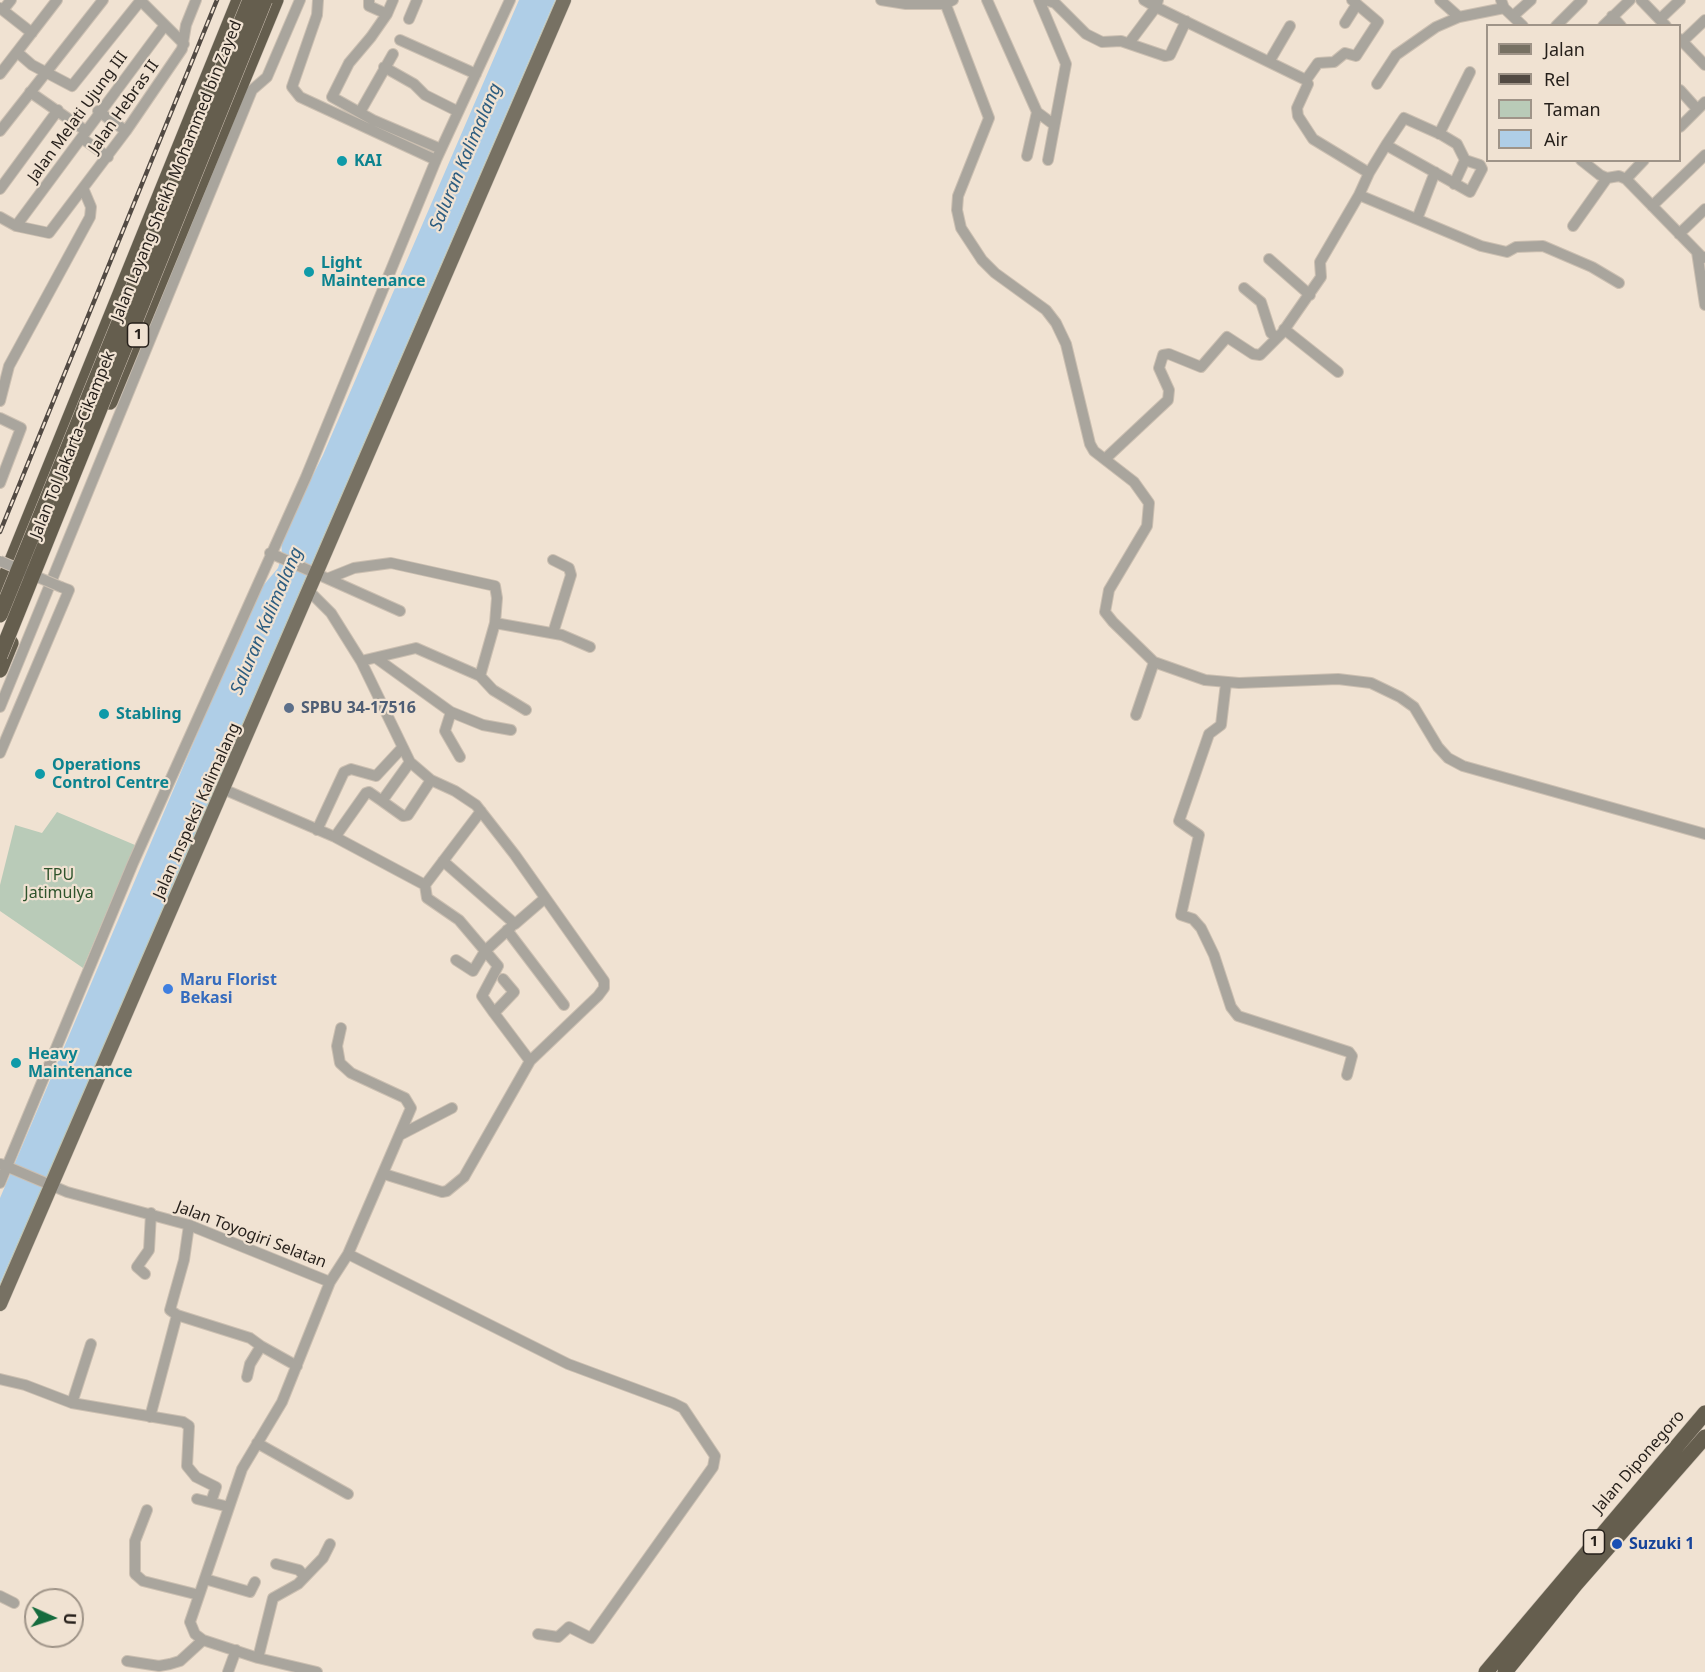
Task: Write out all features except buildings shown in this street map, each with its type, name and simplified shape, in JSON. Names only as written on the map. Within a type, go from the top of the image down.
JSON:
[{"type":"highway","name":"Jalan Tol Jakarta–Cikampek","points":[[0,590],[239,0]]},
{"type":"highway","name":"Jalan Layang Sheikh Mohammed bin Zayed","points":[[0,615],[250,0]]},
{"type":"highway","name":"Jalan Layang Sheikh Mohammed bin Zayed","points":[[0,656],[265,0]]},
{"type":"highway","name":"Jalan Tol Jakarta–Cikampek","points":[[0,670],[276,0]]},
{"type":"highway","name":"Jalan Diponegoro","points":[[1486,1672],[1705,1413]]},
{"type":"highway","name":"Jalan Diponegoro","points":[[1505,1672],[1576,1584],[1705,1437]]},
{"type":"main road","name":"Jalan Inspeksi Kalimalang","points":[[0,1304],[49,1185],[309,591],[319,573],[564,0]]},
{"type":"street","points":[[11,0],[2,9],[32,33]]},
{"type":"street","points":[[0,74],[4,59],[17,52],[57,0]]},
{"type":"street","points":[[0,131],[103,0]]},
{"type":"street","points":[[17,52],[32,65],[72,86],[140,0],[184,44]]},
{"type":"street","points":[[184,44],[186,25],[196,0]]},
{"type":"street","points":[[0,707],[252,90],[267,77],[300,0]]},
{"type":"street","points":[[318,0],[317,15],[292,87],[300,97],[439,154]]},
{"type":"street","points":[[369,0],[369,6],[387,14]]},
{"type":"street","points":[[409,19],[415,4],[395,0],[387,14],[348,63],[332,97],[439,154]]},
{"type":"street","points":[[0,1183],[3,1165],[133,863],[274,554],[439,154],[510,0]]},
{"type":"street","points":[[882,0],[906,4],[947,1],[989,118],[958,196],[957,210],[961,228],[977,255],[995,273],[1046,310],[1056,323],[1066,344],[1090,444],[1134,482],[1149,503],[1150,512],[1142,536],[1111,584],[1105,612],[1154,662],[1195,678],[1226,683],[1338,679],[1371,683],[1400,697],[1414,707],[1438,747],[1455,763],[1705,834]]},
{"type":"street","points":[[987,0],[1037,112],[1053,124]]},
{"type":"street","points":[[1039,0],[1066,64],[1048,160]]},
{"type":"street","points":[[1046,0],[1055,3],[1086,34],[1102,42],[1121,41],[1165,56],[1170,55],[1186,21]]},
{"type":"street","points":[[1144,0],[1157,3],[1186,21],[1306,80],[1308,84],[1297,112],[1305,130],[1320,143],[1369,172]]},
{"type":"street","points":[[1440,0],[1459,17]]},
{"type":"street","points":[[1513,16],[1531,0]]},
{"type":"street","points":[[1558,24],[1582,0]]},
{"type":"street","points":[[1605,24],[1629,0]]},
{"type":"street","points":[[1641,0],[1663,22],[1680,0]]},
{"type":"street","points":[[1306,80],[1319,62],[1334,62],[1345,53],[1356,56],[1378,22],[1354,2],[1344,23]]},
{"type":"street","points":[[1129,43],[1157,3]]},
{"type":"street","points":[[1377,84],[1396,55],[1409,43],[1459,17],[1502,4],[1521,24]]},
{"type":"street","points":[[1612,16],[1619,24]]},
{"type":"street","points":[[1705,20],[1681,41],[1705,65]]},
{"type":"street","name":"Jalan Melati Ujung III","points":[[16,226],[84,135],[99,111],[165,25]]},
{"type":"street","points":[[1269,62],[1290,26]]},
{"type":"street","points":[[400,40],[476,74]]},
{"type":"street","name":"Jalan Hebras II","points":[[16,226],[47,235],[108,157],[184,44]]},
{"type":"street","points":[[360,112],[393,54]]},
{"type":"street","points":[[384,67],[414,84],[425,95],[458,111]]},
{"type":"street","points":[[1439,134],[1470,72]]},
{"type":"street","points":[[1681,91],[1701,106],[1681,125]]},
{"type":"street","points":[[30,92],[58,110],[108,157]]},
{"type":"street","points":[[0,189],[58,110]]},
{"type":"street","points":[[99,111],[126,131]]},
{"type":"street","points":[[1027,156],[1037,112]]},
{"type":"street","points":[[1105,459],[1168,400],[1169,390],[1159,368],[1163,355],[1169,354],[1201,367],[1227,337],[1258,355],[1280,334],[1321,277],[1320,262],[1359,195],[1369,172],[1386,145],[1404,118],[1457,144],[1465,160],[1480,165],[1482,169],[1471,192],[1386,145]]},
{"type":"street","points":[[1652,206],[1705,155]]},
{"type":"street","points":[[1454,184],[1465,160]]},
{"type":"street","points":[[1584,162],[1607,178],[1618,176],[1626,179],[1702,257],[1705,305]]},
{"type":"street","points":[[1626,179],[1642,162]]},
{"type":"street","points":[[1416,219],[1435,172]]},
{"type":"street","points":[[1574,226],[1607,178]]},
{"type":"street","points":[[0,401],[2,380],[90,217],[91,207],[83,188]]},
{"type":"street","points":[[1359,195],[1482,246],[1507,252],[1516,247],[1543,246],[1592,267],[1619,283]]},
{"type":"street","points":[[1679,234],[1705,209]]},
{"type":"street","points":[[0,217],[16,226]]},
{"type":"street","points":[[1269,259],[1310,295]]},
{"type":"street","points":[[1244,288],[1261,302],[1271,333],[1280,334],[1338,372]]},
{"type":"street","points":[[0,418],[21,428],[0,483]]},
{"type":"street","points":[[274,554],[400,611]]},
{"type":"street","points":[[553,560],[569,568],[572,575],[553,633]]},
{"type":"street","points":[[0,561],[69,590],[0,753]]},
{"type":"street","points":[[319,573],[391,563],[491,584],[497,591],[495,623],[480,676]]},
{"type":"street","points":[[309,591],[331,613],[361,661],[410,762],[430,780],[455,791],[481,811],[599,972],[604,988],[530,1061],[467,1174],[447,1191],[384,1174]]},
{"type":"street","points":[[495,623],[553,633],[590,647]]},
{"type":"street","points":[[361,661],[416,648],[480,676],[493,690],[526,710]]},
{"type":"street","points":[[376,658],[451,712],[483,725],[511,730]]},
{"type":"street","points":[[1136,715],[1154,662]]},
{"type":"street","points":[[1226,683],[1221,725],[1209,734],[1179,821],[1199,835],[1181,915],[1193,919],[1201,928],[1214,955],[1231,1007],[1238,1016],[1349,1052],[1352,1056],[1347,1075]]},
{"type":"street","points":[[451,712],[445,731],[460,757]]},
{"type":"street","points":[[317,830],[344,772],[351,769],[376,776],[402,748]]},
{"type":"street","points":[[382,801],[410,762]]},
{"type":"street","points":[[335,837],[366,793],[369,792],[403,816],[408,815],[430,780]]},
{"type":"street","points":[[223,789],[335,837],[425,885]]},
{"type":"street","points":[[481,811],[425,885],[427,898],[459,920],[498,968],[482,996],[530,1061]]},
{"type":"street","points":[[442,861],[511,927],[564,1005]]},
{"type":"street","points":[[456,960],[473,971],[485,951],[544,899]]},
{"type":"street","points":[[494,1013],[514,992],[503,979]]},
{"type":"street","name":"Jalan Toyogiri Selatan","points":[[3,1165],[49,1185],[189,1225],[330,1282],[348,1254],[411,1108],[410,1102],[351,1073],[340,1063],[337,1046],[341,1028]]},
{"type":"street","points":[[400,1135],[452,1108]]},
{"type":"street","points":[[145,1274],[137,1267],[149,1250],[151,1213]]},
{"type":"street","points":[[189,1225],[184,1260],[170,1308],[177,1315],[250,1338],[297,1366]]},
{"type":"street","points":[[348,1254],[568,1364],[673,1403],[682,1408],[715,1456],[712,1467],[591,1638],[569,1627],[558,1637],[538,1634]]},
{"type":"street","points":[[317,1672],[258,1658],[203,1640],[195,1634],[190,1622],[242,1469],[282,1402],[330,1282]]},
{"type":"street","points":[[150,1416],[177,1315]]},
{"type":"street","points":[[72,1403],[91,1344]]},
{"type":"street","points":[[247,1377],[250,1364],[261,1346]]},
{"type":"street","points":[[0,1379],[25,1385],[72,1403],[183,1422],[189,1426],[185,1456],[187,1466],[196,1477],[216,1487],[211,1502]]},
{"type":"street","points":[[257,1443],[348,1494]]},
{"type":"street","points":[[197,1499],[229,1507]]},
{"type":"street","points":[[147,1510],[135,1541],[135,1574],[143,1581],[199,1595]]},
{"type":"street","points":[[258,1658],[273,1598],[293,1589],[323,1558],[330,1544]]},
{"type":"street","points":[[276,1564],[299,1570],[304,1576]]},
{"type":"street","points":[[205,1579],[250,1592],[255,1582]]},
{"type":"street","points":[[0,1596],[14,1603]]},
{"type":"street","points":[[127,1661],[170,1664],[180,1661],[203,1640]]},
{"type":"street","points":[[228,1672],[236,1650]]},
{"type":"green space","points":[[555,0],[564,0],[46,1187],[0,1303],[0,1283],[43,1182]]},
{"type":"green space","name":"TPU Jatimulya","points":[[57,812],[135,845],[83,968],[0,911],[0,885],[15,825],[42,833]]},
{"type":"water","name":"Saluran Kalimalang","points":[[519,0],[555,0],[0,1283],[0,1198],[257,593],[278,568],[282,555],[281,539],[323,455]]},
{"type":"railway","points":[[0,532],[217,0]]},
{"type":"place","name":"KAI","points":[[342,161]]},
{"type":"place","name":"Light Maintenance","points":[[309,272]]},
{"type":"place","name":"SPBU 34-17516","points":[[289,708]]},
{"type":"place","name":"Stabling","points":[[104,714]]},
{"type":"place","name":"Operations Control Centre","points":[[40,774]]},
{"type":"place","name":"Maru Florist Bekasi","points":[[168,989]]},
{"type":"place","name":"Heavy Maintenance","points":[[16,1063]]},
{"type":"place","name":"Suzuki 1","points":[[1617,1544]]}]
